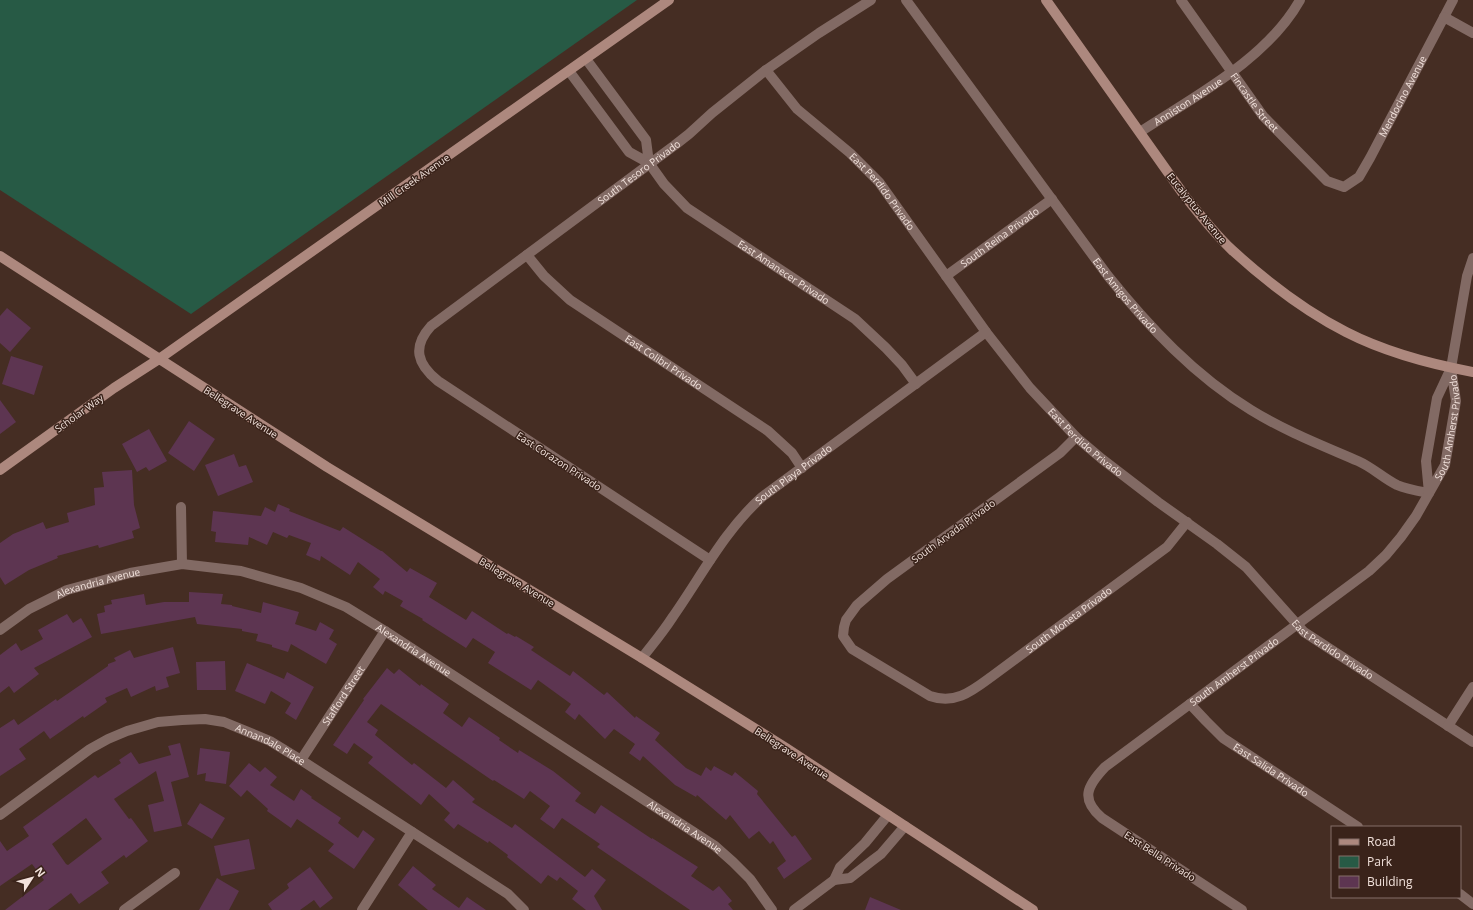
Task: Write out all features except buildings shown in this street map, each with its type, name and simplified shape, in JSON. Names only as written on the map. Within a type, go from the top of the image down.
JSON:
[{"type":"street","name":"Mill Creek Avenue","points":[[159,359],[669,0]]},
{"type":"street","name":"South Tesoro Privado","points":[[418,353],[422,338],[431,326],[689,134],[712,113],[766,70],[819,33],[871,0]]},
{"type":"street","name":"East Amigos Privado","points":[[906,0],[1125,297],[1162,338],[1204,377],[1251,410],[1304,439],[1359,462],[1398,486],[1429,494]]},
{"type":"street","name":"Eucalyptus Avenue","points":[[1046,0],[1184,195],[1232,250],[1284,293],[1346,332],[1387,349],[1451,368],[1473,372]]},
{"type":"street","name":"Fincastle Street","points":[[1181,0],[1263,116],[1327,181],[1344,187]]},
{"type":"street","name":"Anniston Avenue","points":[[1140,132],[1232,72],[1252,57],[1276,34],[1300,0]]},
{"type":"street","name":"Mendocino Avenue","points":[[1344,187],[1359,177],[1453,0]]},
{"type":"street","points":[[1444,17],[1473,33]]},
{"type":"street","name":"East Amanecer Privado","points":[[586,59],[646,140],[649,163]]},
{"type":"street","name":"East Perdido Privado","points":[[766,70],[797,109],[850,153],[878,182],[986,332],[1030,388],[1076,437],[1136,485],[1246,567],[1296,625],[1313,639],[1473,742]]},
{"type":"street","name":"East Amanecer Privado","points":[[569,71],[629,152],[649,163],[664,184],[687,208],[855,319],[902,365],[916,384]]},
{"type":"street","name":"South Reina Privado","points":[[946,276],[1052,199]]},
{"type":"street","name":"East Colibri Privado","points":[[527,255],[544,276],[570,300],[768,431],[792,453],[802,468]]},
{"type":"street","name":"Bellegrave Avenue","points":[[0,256],[327,467],[642,658],[786,748],[1033,910]]},
{"type":"street","points":[[1451,368],[1467,276],[1473,258]]},
{"type":"street","name":"South Playa Privado","points":[[642,658],[672,619],[710,560],[749,508],[986,332]]},
{"type":"street","name":"East Corazon Privado","points":[[418,353],[425,368],[438,381],[710,560]]},
{"type":"street","name":"Scholar Way","points":[[0,470],[114,388],[159,359]]},
{"type":"street","name":"South Amherst Privado","points":[[1429,494],[1426,461],[1437,398],[1451,368]]},
{"type":"street","name":"South Amherst Privado","points":[[1088,795],[1089,787],[1093,780],[1105,767],[1369,572],[1386,555],[1401,537],[1446,465],[1456,401],[1451,368]]},
{"type":"street","name":"South Arvada Privado","points":[[940,700],[920,691],[867,657],[858,654],[848,645],[843,636],[844,627],[851,612],[872,592],[1060,453],[1076,437]]},
{"type":"street","points":[[181,507],[182,564]]},
{"type":"street","name":"South Moneta Privado","points":[[940,700],[952,699],[964,695],[978,687],[1167,547],[1187,522]]},
{"type":"street","name":"Alexandria Avenue","points":[[0,630],[29,609],[67,590],[130,573],[182,564],[241,571],[301,588],[346,607],[385,631],[715,846],[750,879],[772,910]]},
{"type":"street","name":"Stafford Street","points":[[301,760],[385,631]]},
{"type":"street","points":[[1448,726],[1473,686]]},
{"type":"street","name":"East Salida Privado","points":[[1190,704],[1223,738],[1356,826]]},
{"type":"street","name":"Annandale Place","points":[[0,814],[90,749],[127,731],[158,722],[182,720],[224,722],[242,728],[270,741],[301,760],[508,894],[524,910]]},
{"type":"street","name":"East Bella Privado","points":[[1088,795],[1089,801],[1093,808],[1102,818],[1242,910]]},
{"type":"street","points":[[794,910],[834,880],[840,867],[865,844],[888,815]]},
{"type":"street","points":[[834,880],[850,878],[881,854],[905,826]]},
{"type":"street","points":[[362,910],[412,832]]},
{"type":"street","points":[[124,910],[176,873]]},
{"type":"street","points":[[1461,895],[1473,904]]},
{"type":"green space","points":[[0,0],[637,0],[191,314],[0,190]]}]
